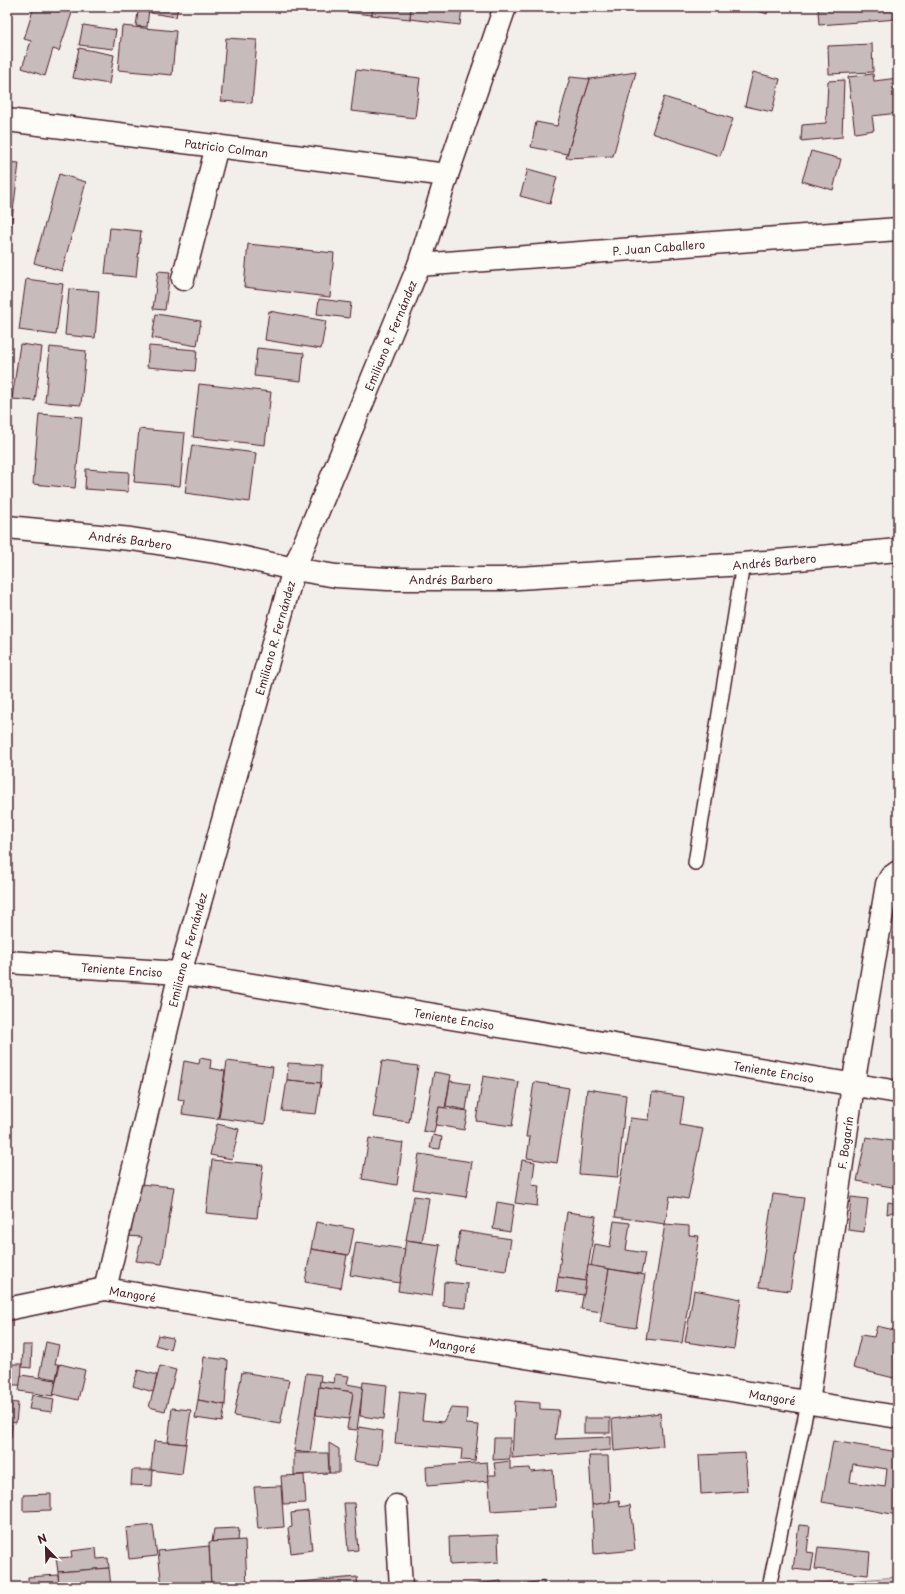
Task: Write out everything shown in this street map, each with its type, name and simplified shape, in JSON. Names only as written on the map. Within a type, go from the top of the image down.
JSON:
[{"type":"street","name":"Emiliano R. Fernández","points":[[105,1289],[180,973],[294,569],[419,265],[446,175],[505,7]]},
{"type":"street","name":"Patricio Colman","points":[[7,120],[446,175]]},
{"type":"street","points":[[183,279],[217,146]]},
{"type":"street","name":"P. Juan Caballero","points":[[419,265],[898,229]]},
{"type":"street","name":"Andrés Barbero","points":[[7,526],[139,540],[222,553],[294,569],[336,576],[388,579],[502,579],[743,564],[898,550]]},
{"type":"street","name":"F. Bogarín","points":[[808,1403],[853,1085],[893,878]]},
{"type":"street","name":"Teniente Enciso","points":[[7,962],[180,973],[898,1092]]},
{"type":"street","name":"Mangoré","points":[[7,1309],[105,1289],[898,1417]]},
{"type":"street","points":[[396,1506],[401,1587]]},
{"type":"lane","points":[[695,863],[743,564]]},
{"type":"lane","points":[[769,1587],[808,1403]]},
{"type":"shaded area","points":[[898,1577],[898,1587],[818,1587],[818,1583]]},
{"type":"building","points":[[34,7],[74,7],[59,51],[53,49],[45,76],[22,68],[31,41],[24,39]]},
{"type":"building","points":[[122,7],[140,7],[140,10],[122,9]]},
{"type":"building","points":[[152,7],[178,7],[176,17],[151,13]]},
{"type":"building","points":[[327,7],[373,7],[372,15],[327,10]]},
{"type":"building","points":[[373,7],[411,7],[410,19],[372,15]]},
{"type":"building","points":[[411,7],[462,7],[460,25],[410,19]]},
{"type":"building","points":[[585,7],[614,7],[585,10]]},
{"type":"building","points":[[747,7],[770,7],[767,14]]},
{"type":"building","points":[[837,7],[898,7],[898,19],[819,25],[818,9]]},
{"type":"building","points":[[141,8],[149,8],[147,27],[136,26],[138,12],[140,12]]},
{"type":"building","points":[[83,25],[116,30],[113,49],[79,45]]},
{"type":"building","points":[[122,26],[176,31],[172,75],[118,70]]},
{"type":"building","points":[[226,38],[257,40],[252,103],[221,101]]},
{"type":"building","points":[[872,44],[873,72],[829,74],[828,46]]},
{"type":"building","points":[[79,48],[114,55],[109,84],[73,78]]},
{"type":"building","points":[[356,70],[420,78],[415,118],[351,111]]},
{"type":"building","points":[[636,72],[613,156],[566,158],[590,79]]},
{"type":"building","points":[[753,72],[780,79],[772,112],[745,106]]},
{"type":"building","points":[[873,74],[874,81],[898,78],[898,113],[872,116],[874,130],[855,133],[848,77]]},
{"type":"building","points":[[570,77],[590,79],[567,154],[531,147],[536,122],[557,126]]},
{"type":"building","points":[[844,80],[842,137],[801,141],[802,125],[826,123],[828,81]]},
{"type":"building","points":[[664,97],[733,119],[720,156],[652,133]]},
{"type":"building","points":[[811,151],[841,159],[833,190],[802,181]]},
{"type":"building","points":[[7,162],[19,163],[8,253],[7,253]]},
{"type":"building","points":[[528,169],[557,177],[550,204],[520,196]]},
{"type":"building","points":[[59,174],[86,182],[62,271],[34,263]]},
{"type":"building","points":[[110,228],[141,231],[136,277],[105,274]]},
{"type":"building","points":[[248,244],[334,253],[330,297],[244,287]]},
{"type":"building","points":[[158,271],[170,272],[165,310],[153,309]]},
{"type":"building","points":[[26,279],[63,284],[56,335],[19,330]]},
{"type":"building","points":[[69,289],[99,291],[95,338],[65,335]]},
{"type":"building","points":[[319,299],[351,303],[349,318],[317,314]]},
{"type":"building","points":[[269,311],[326,321],[321,349],[265,340]]},
{"type":"building","points":[[156,314],[201,321],[197,346],[152,338]]},
{"type":"building","points":[[20,344],[42,347],[35,401],[12,399]]},
{"type":"building","points":[[149,346],[197,350],[195,371],[147,367]]},
{"type":"building","points":[[50,347],[86,351],[81,405],[45,402]]},
{"type":"building","points":[[257,348],[304,353],[301,381],[254,376]]},
{"type":"building","points":[[199,384],[271,392],[265,445],[193,437]]},
{"type":"building","points":[[39,414],[82,417],[75,488],[33,484]]},
{"type":"building","points":[[139,429],[185,433],[180,486],[134,482]]},
{"type":"building","points":[[192,445],[256,453],[250,502],[185,493]]},
{"type":"building","points":[[86,469],[129,472],[128,492],[85,489]]},
{"type":"building","points":[[200,1058],[211,1060],[210,1068],[225,1071],[218,1119],[182,1114],[184,1100],[178,1099],[184,1061],[199,1064]]},
{"type":"building","points":[[227,1061],[273,1067],[265,1124],[219,1118]]},
{"type":"building","points":[[382,1061],[418,1066],[409,1122],[373,1117]]},
{"type":"building","points":[[288,1063],[322,1065],[321,1083],[287,1080]]},
{"type":"building","points":[[434,1072],[451,1075],[445,1108],[439,1107],[434,1133],[423,1131]]},
{"type":"building","points":[[483,1076],[519,1082],[512,1126],[476,1121]]},
{"type":"building","points":[[287,1080],[321,1083],[316,1114],[282,1111]]},
{"type":"building","points":[[450,1081],[470,1084],[466,1110],[446,1106]]},
{"type":"building","points":[[534,1082],[569,1088],[557,1163],[527,1158],[530,1137],[526,1137]]},
{"type":"building","points":[[587,1089],[626,1095],[618,1177],[579,1174]]},
{"type":"building","points":[[652,1092],[684,1097],[680,1125],[703,1129],[688,1199],[670,1196],[665,1224],[615,1217],[630,1118],[649,1120]]},
{"type":"building","points":[[439,1107],[468,1111],[464,1130],[436,1125]]},
{"type":"building","points":[[217,1124],[239,1129],[232,1159],[210,1155]]},
{"type":"building","points":[[433,1135],[442,1137],[440,1149],[430,1148]]},
{"type":"building","points":[[866,1137],[898,1142],[898,1188],[857,1181]]},
{"type":"building","points":[[369,1138],[403,1143],[397,1185],[362,1179]]},
{"type":"building","points":[[419,1154],[472,1162],[466,1197],[413,1189]]},
{"type":"building","points":[[212,1160],[263,1165],[257,1218],[206,1213]]},
{"type":"building","points":[[522,1160],[535,1162],[532,1185],[539,1186],[537,1206],[515,1203]]},
{"type":"building","points":[[140,1184],[174,1187],[162,1264],[136,1261],[142,1237],[126,1236]]},
{"type":"building","points":[[773,1194],[804,1198],[790,1291],[759,1287]]},
{"type":"building","points":[[414,1196],[429,1198],[422,1242],[406,1240]]},
{"type":"building","points":[[851,1197],[868,1199],[864,1232],[848,1230]]},
{"type":"building","points":[[497,1202],[514,1205],[510,1232],[493,1229]]},
{"type":"building","points":[[888,1202],[898,1204],[898,1210],[887,1214]]},
{"type":"building","points":[[567,1212],[596,1216],[586,1281],[558,1277]]},
{"type":"building","points":[[614,1221],[630,1223],[626,1250],[645,1253],[641,1274],[591,1266],[595,1244],[610,1247]]},
{"type":"building","points":[[316,1222],[354,1229],[349,1255],[311,1249]]},
{"type":"building","points":[[665,1224],[689,1226],[689,1235],[699,1236],[682,1343],[646,1339]]},
{"type":"building","points":[[460,1231],[511,1239],[506,1271],[455,1264]]},
{"type":"building","points":[[406,1240],[440,1245],[432,1296],[398,1291]]},
{"type":"building","points":[[356,1242],[405,1249],[400,1283],[350,1275]]},
{"type":"building","points":[[311,1249],[347,1255],[341,1288],[305,1282]]},
{"type":"building","points":[[588,1265],[609,1269],[602,1312],[581,1309]]},
{"type":"building","points":[[609,1269],[645,1275],[636,1328],[600,1322]]},
{"type":"building","points":[[558,1277],[586,1281],[584,1295],[556,1291]]},
{"type":"building","points":[[444,1282],[468,1284],[466,1308],[443,1306]]},
{"type":"building","points":[[694,1290],[741,1299],[734,1349],[685,1342]]},
{"type":"building","points":[[877,1326],[898,1331],[898,1379],[853,1368],[861,1335],[874,1337]]},
{"type":"building","points":[[158,1335],[173,1338],[170,1349],[155,1345]]},
{"type":"building","points":[[46,1342],[59,1345],[55,1364],[59,1364],[56,1379],[39,1376]]},
{"type":"building","points":[[23,1345],[32,1345],[31,1368],[22,1367]]},
{"type":"building","points":[[204,1357],[228,1360],[225,1405],[198,1400]]},
{"type":"building","points":[[7,1364],[22,1364],[21,1385],[7,1385]]},
{"type":"building","points":[[60,1364],[85,1370],[78,1400],[53,1394]]},
{"type":"building","points":[[160,1366],[176,1370],[165,1411],[149,1407]]},
{"type":"building","points":[[138,1370],[157,1375],[153,1392],[133,1386]]},
{"type":"building","points":[[242,1372],[289,1380],[280,1424],[234,1416]]},
{"type":"building","points":[[306,1373],[321,1375],[310,1453],[294,1451]]},
{"type":"building","points":[[335,1374],[349,1376],[347,1384],[363,1387],[357,1430],[347,1429],[353,1392],[319,1387],[320,1381],[334,1383]]},
{"type":"building","points":[[21,1375],[56,1380],[53,1396],[19,1391]]},
{"type":"building","points":[[363,1382],[387,1385],[384,1419],[360,1416]]},
{"type":"building","points":[[319,1387],[353,1392],[349,1419],[316,1415]]},
{"type":"building","points":[[400,1391],[425,1394],[422,1420],[443,1422],[451,1408],[467,1409],[466,1424],[479,1425],[475,1461],[461,1460],[462,1449],[395,1443]]},
{"type":"building","points":[[32,1395],[54,1399],[52,1412],[29,1409]]},
{"type":"building","points":[[198,1400],[225,1405],[222,1422],[195,1418]]},
{"type":"building","points":[[515,1401],[540,1403],[540,1409],[559,1410],[555,1439],[611,1437],[611,1450],[512,1458]]},
{"type":"building","points":[[7,1402],[18,1403],[16,1423],[7,1421]]},
{"type":"building","points":[[172,1408],[191,1410],[186,1444],[168,1442]]},
{"type":"building","points":[[660,1413],[663,1446],[614,1451],[612,1419]]},
{"type":"building","points":[[584,1418],[610,1418],[610,1433],[584,1433]]},
{"type":"building","points":[[7,1424],[12,1424],[11,1437],[7,1437]]},
{"type":"building","points":[[359,1427],[383,1431],[379,1465],[354,1461]]},
{"type":"building","points":[[494,1438],[510,1438],[510,1459],[493,1460]]},
{"type":"building","points":[[154,1441],[186,1444],[182,1474],[151,1470]]},
{"type":"building","points":[[833,1441],[898,1452],[898,1515],[822,1502]],"holes":[[[853,1464],[887,1469],[885,1487],[850,1482]]]},
{"type":"building","points":[[329,1443],[339,1449],[339,1473],[329,1473]]},
{"type":"building","points":[[294,1453],[328,1453],[329,1473],[294,1475]]},
{"type":"building","points":[[745,1453],[748,1491],[701,1494],[699,1455]]},
{"type":"building","points":[[589,1456],[608,1456],[610,1502],[592,1505]]},
{"type":"building","points":[[510,1461],[510,1469],[530,1468],[531,1472],[553,1470],[556,1507],[491,1511],[488,1475],[496,1475],[494,1463]]},
{"type":"building","points":[[487,1462],[489,1481],[427,1486],[426,1467]]},
{"type":"building","points":[[132,1470],[153,1470],[152,1486],[131,1485]]},
{"type":"building","points":[[304,1475],[306,1503],[283,1504],[281,1476]]},
{"type":"building","points":[[281,1486],[284,1527],[258,1529],[254,1487]]},
{"type":"building","points":[[51,1494],[51,1510],[23,1511],[23,1495]]},
{"type":"building","points":[[619,1500],[620,1507],[630,1505],[635,1550],[594,1554],[592,1505]]},
{"type":"building","points":[[344,1503],[354,1503],[358,1550],[348,1551]]},
{"type":"building","points":[[308,1511],[312,1550],[291,1553],[288,1528],[292,1527],[291,1513]]},
{"type":"building","points":[[153,1525],[157,1556],[129,1559],[126,1528]]},
{"type":"building","points":[[799,1525],[810,1526],[807,1552],[814,1553],[811,1571],[793,1569]]},
{"type":"building","points":[[239,1528],[238,1541],[212,1542],[214,1529]]},
{"type":"building","points":[[498,1535],[499,1562],[450,1565],[449,1537]]},
{"type":"building","points":[[245,1540],[247,1587],[211,1587],[209,1542]]},
{"type":"building","points":[[209,1546],[211,1587],[162,1587],[158,1551]]},
{"type":"building","points":[[818,1547],[870,1552],[868,1575],[815,1569]]},
{"type":"building","points":[[96,1548],[97,1559],[108,1558],[109,1568],[58,1572],[56,1558],[72,1557],[71,1551]]},
{"type":"building","points":[[109,1568],[111,1587],[59,1587],[58,1572]]},
{"type":"building","points":[[58,1575],[59,1587],[28,1587],[28,1577]]},
{"type":"building","points":[[357,1577],[358,1587],[277,1587],[276,1584]]},
{"type":"building","points":[[501,1581],[502,1587],[459,1587],[459,1586]]},
{"type":"building","points":[[544,1581],[544,1587],[502,1587]]}]
